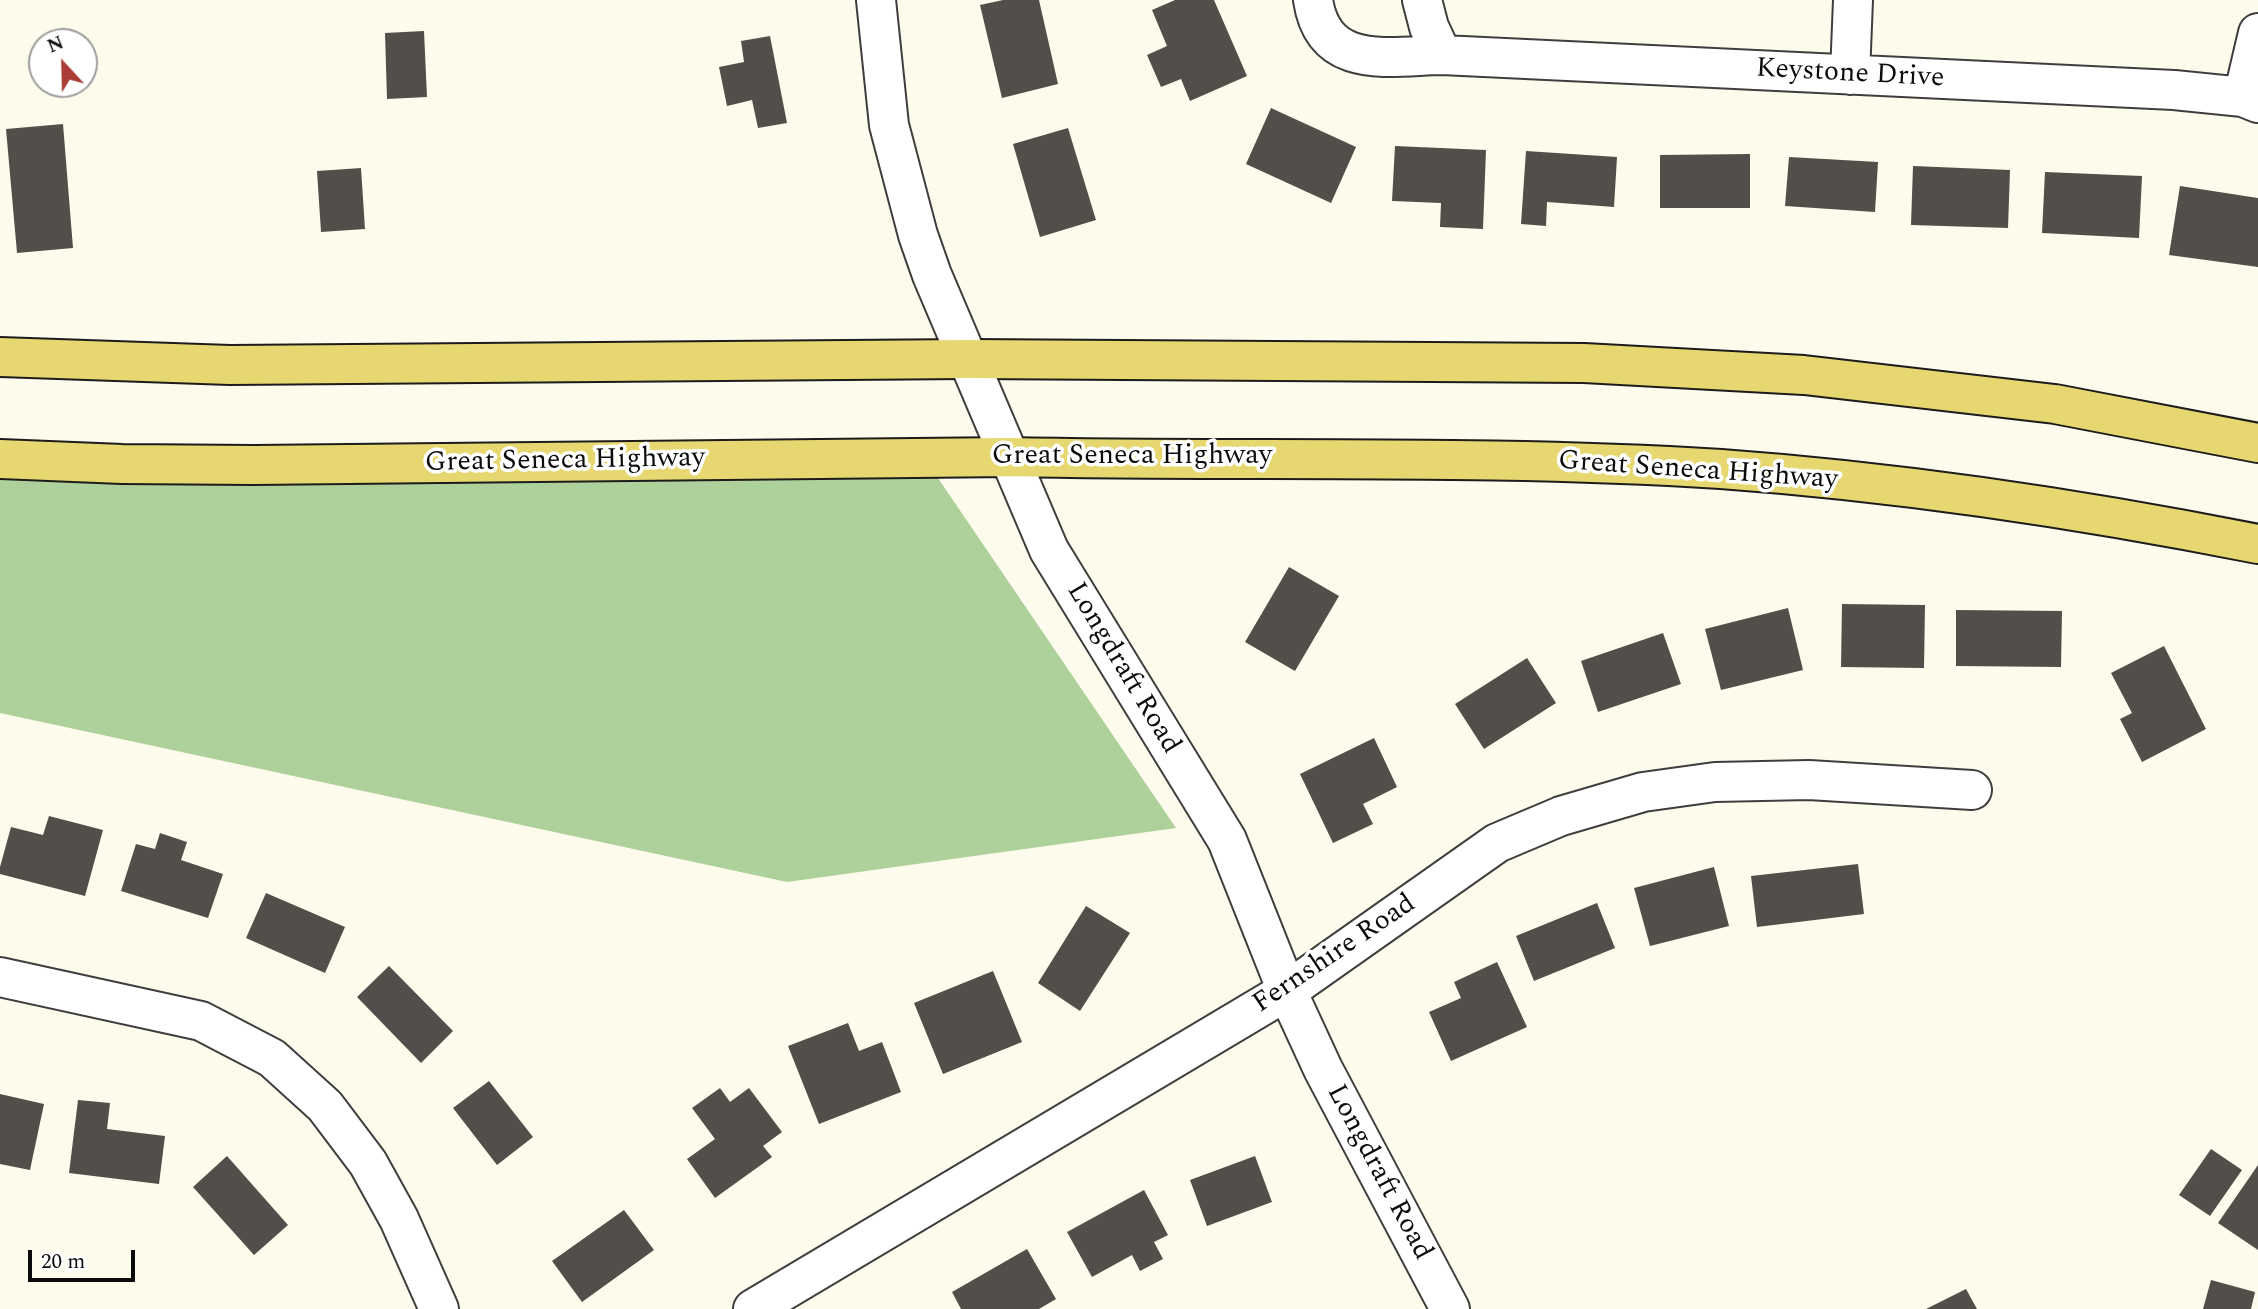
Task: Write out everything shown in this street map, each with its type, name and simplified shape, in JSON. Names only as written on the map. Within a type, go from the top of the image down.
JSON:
[{"type":"main road","points":[[0,357],[230,365],[969,359],[1584,363],[1804,375],[2055,404],[2258,443]]},
{"type":"main road","name":"Great Seneca Highway","points":[[0,459],[122,464],[254,465],[1009,457],[1462,459],[1721,469],[1824,479],[2135,520],[2258,544]]},
{"type":"street","name":"Longdraft Road","points":[[876,0],[889,125],[918,235],[932,275],[1049,550],[1227,840],[1287,991],[1323,1069],[1450,1309]]},
{"type":"street","name":"Keystone Drive","points":[[1313,0],[1324,34],[1336,46],[1366,57],[1442,55],[2174,90],[2251,100]]},
{"type":"street","points":[[1422,0],[1429,27],[1442,55]]},
{"type":"street","points":[[1850,75],[1853,0]]},
{"type":"street","points":[[2251,100],[2258,33]]},
{"type":"street","name":"Fernshire Road","points":[[753,1309],[1287,991],[1497,843],[1572,813],[1643,792],[1715,782],[1809,780],[1972,790]]},
{"type":"street","points":[[0,977],[201,1021],[272,1058],[325,1107],[368,1163],[399,1219],[439,1309]]},
{"type":"green space","points":[[0,459],[925,459],[1176,828],[787,882],[0,713]]},
{"type":"building","points":[[1003,0],[1039,0],[1058,84],[1002,98],[980,5]]},
{"type":"building","points":[[1175,0],[1214,0],[1247,76],[1190,101],[1181,79],[1161,87],[1147,55],[1167,46],[1152,10]]},
{"type":"building","points":[[424,31],[427,97],[387,99],[385,33]]},
{"type":"building","points":[[770,36],[787,123],[758,128],[752,100],[727,106],[719,67],[744,62],[741,41]]},
{"type":"building","points":[[1271,108],[1356,147],[1331,203],[1246,164]]},
{"type":"building","points":[[63,124],[73,248],[17,253],[6,129]]},
{"type":"building","points":[[1068,128],[1096,220],[1040,237],[1013,144]]},
{"type":"building","points":[[1395,146],[1486,150],[1483,229],[1440,227],[1441,203],[1392,201]]},
{"type":"building","points":[[1526,151],[1617,157],[1614,207],[1547,202],[1546,226],[1521,224]]},
{"type":"building","points":[[1750,154],[1750,208],[1660,208],[1660,155]]},
{"type":"building","points":[[1789,157],[1878,162],[1875,212],[1785,206]]},
{"type":"building","points":[[1913,166],[2010,170],[2008,228],[1911,225]]},
{"type":"building","points":[[361,168],[365,229],[321,232],[317,171]]},
{"type":"building","points":[[2045,172],[2142,176],[2139,238],[2042,233]]},
{"type":"building","points":[[2180,186],[2258,198],[2258,267],[2169,255]]},
{"type":"building","points":[[1289,567],[1339,596],[1295,671],[1245,642]]},
{"type":"building","points":[[1842,604],[1925,605],[1924,668],[1841,667]]},
{"type":"building","points":[[1788,608],[1803,670],[1721,690],[1705,629]]},
{"type":"building","points":[[1956,610],[2062,611],[2061,667],[1956,666]]},
{"type":"building","points":[[1663,633],[1681,684],[1598,712],[1581,661]]},
{"type":"building","points":[[2164,646],[2206,729],[2142,762],[2120,719],[2132,713],[2111,673]]},
{"type":"building","points":[[1527,658],[1556,703],[1484,749],[1455,704]]},
{"type":"building","points":[[1374,738],[1397,787],[1363,804],[1373,824],[1333,843],[1300,774]]},
{"type":"building","points":[[49,816],[103,830],[85,896],[0,874],[11,827],[43,835]]},
{"type":"building","points":[[160,833],[187,842],[181,860],[223,874],[208,918],[121,891],[136,844],[155,849]]},
{"type":"building","points":[[1858,864],[1864,914],[1757,927],[1751,876]]},
{"type":"building","points":[[1714,867],[1729,926],[1650,946],[1634,888]]},
{"type":"building","points":[[266,893],[345,927],[325,973],[246,938]]},
{"type":"building","points":[[1597,903],[1615,948],[1534,981],[1516,936]]},
{"type":"building","points":[[1086,906],[1130,933],[1080,1011],[1038,983]]},
{"type":"building","points":[[1497,962],[1527,1027],[1451,1061],[1429,1012],[1461,998],[1454,982]]},
{"type":"building","points":[[389,966],[453,1031],[421,1063],[357,997]]},
{"type":"building","points":[[993,971],[1022,1042],[943,1074],[914,1003]]},
{"type":"building","points":[[848,1023],[859,1051],[882,1042],[901,1092],[819,1124],[788,1046]]},
{"type":"building","points":[[489,1081],[533,1137],[497,1165],[453,1108]]},
{"type":"building","points":[[720,1088],[730,1102],[749,1088],[782,1132],[763,1146],[772,1157],[715,1198],[687,1159],[715,1139],[692,1108]]},
{"type":"building","points":[[0,1094],[44,1104],[30,1170],[0,1164]]},
{"type":"building","points":[[78,1100],[110,1103],[107,1129],[165,1136],[159,1184],[69,1173]]},
{"type":"building","points":[[2211,1149],[2242,1170],[2210,1216],[2179,1195]]},
{"type":"building","points":[[227,1156],[288,1225],[254,1255],[193,1187]]},
{"type":"building","points":[[1255,1156],[1272,1202],[1207,1226],[1190,1180]]},
{"type":"building","points":[[2258,1165],[2258,1250],[2218,1223]]},
{"type":"building","points":[[1144,1190],[1168,1235],[1154,1242],[1163,1259],[1140,1271],[1132,1255],[1092,1277],[1067,1232]]},
{"type":"building","points":[[624,1210],[654,1250],[582,1302],[552,1261]]},
{"type":"building","points":[[1027,1249],[1056,1299],[1039,1309],[961,1309],[952,1292]]},
{"type":"building","points":[[2211,1280],[2255,1292],[2251,1309],[2203,1309]]},
{"type":"building","points":[[1966,1289],[1977,1309],[1926,1309]]}]
